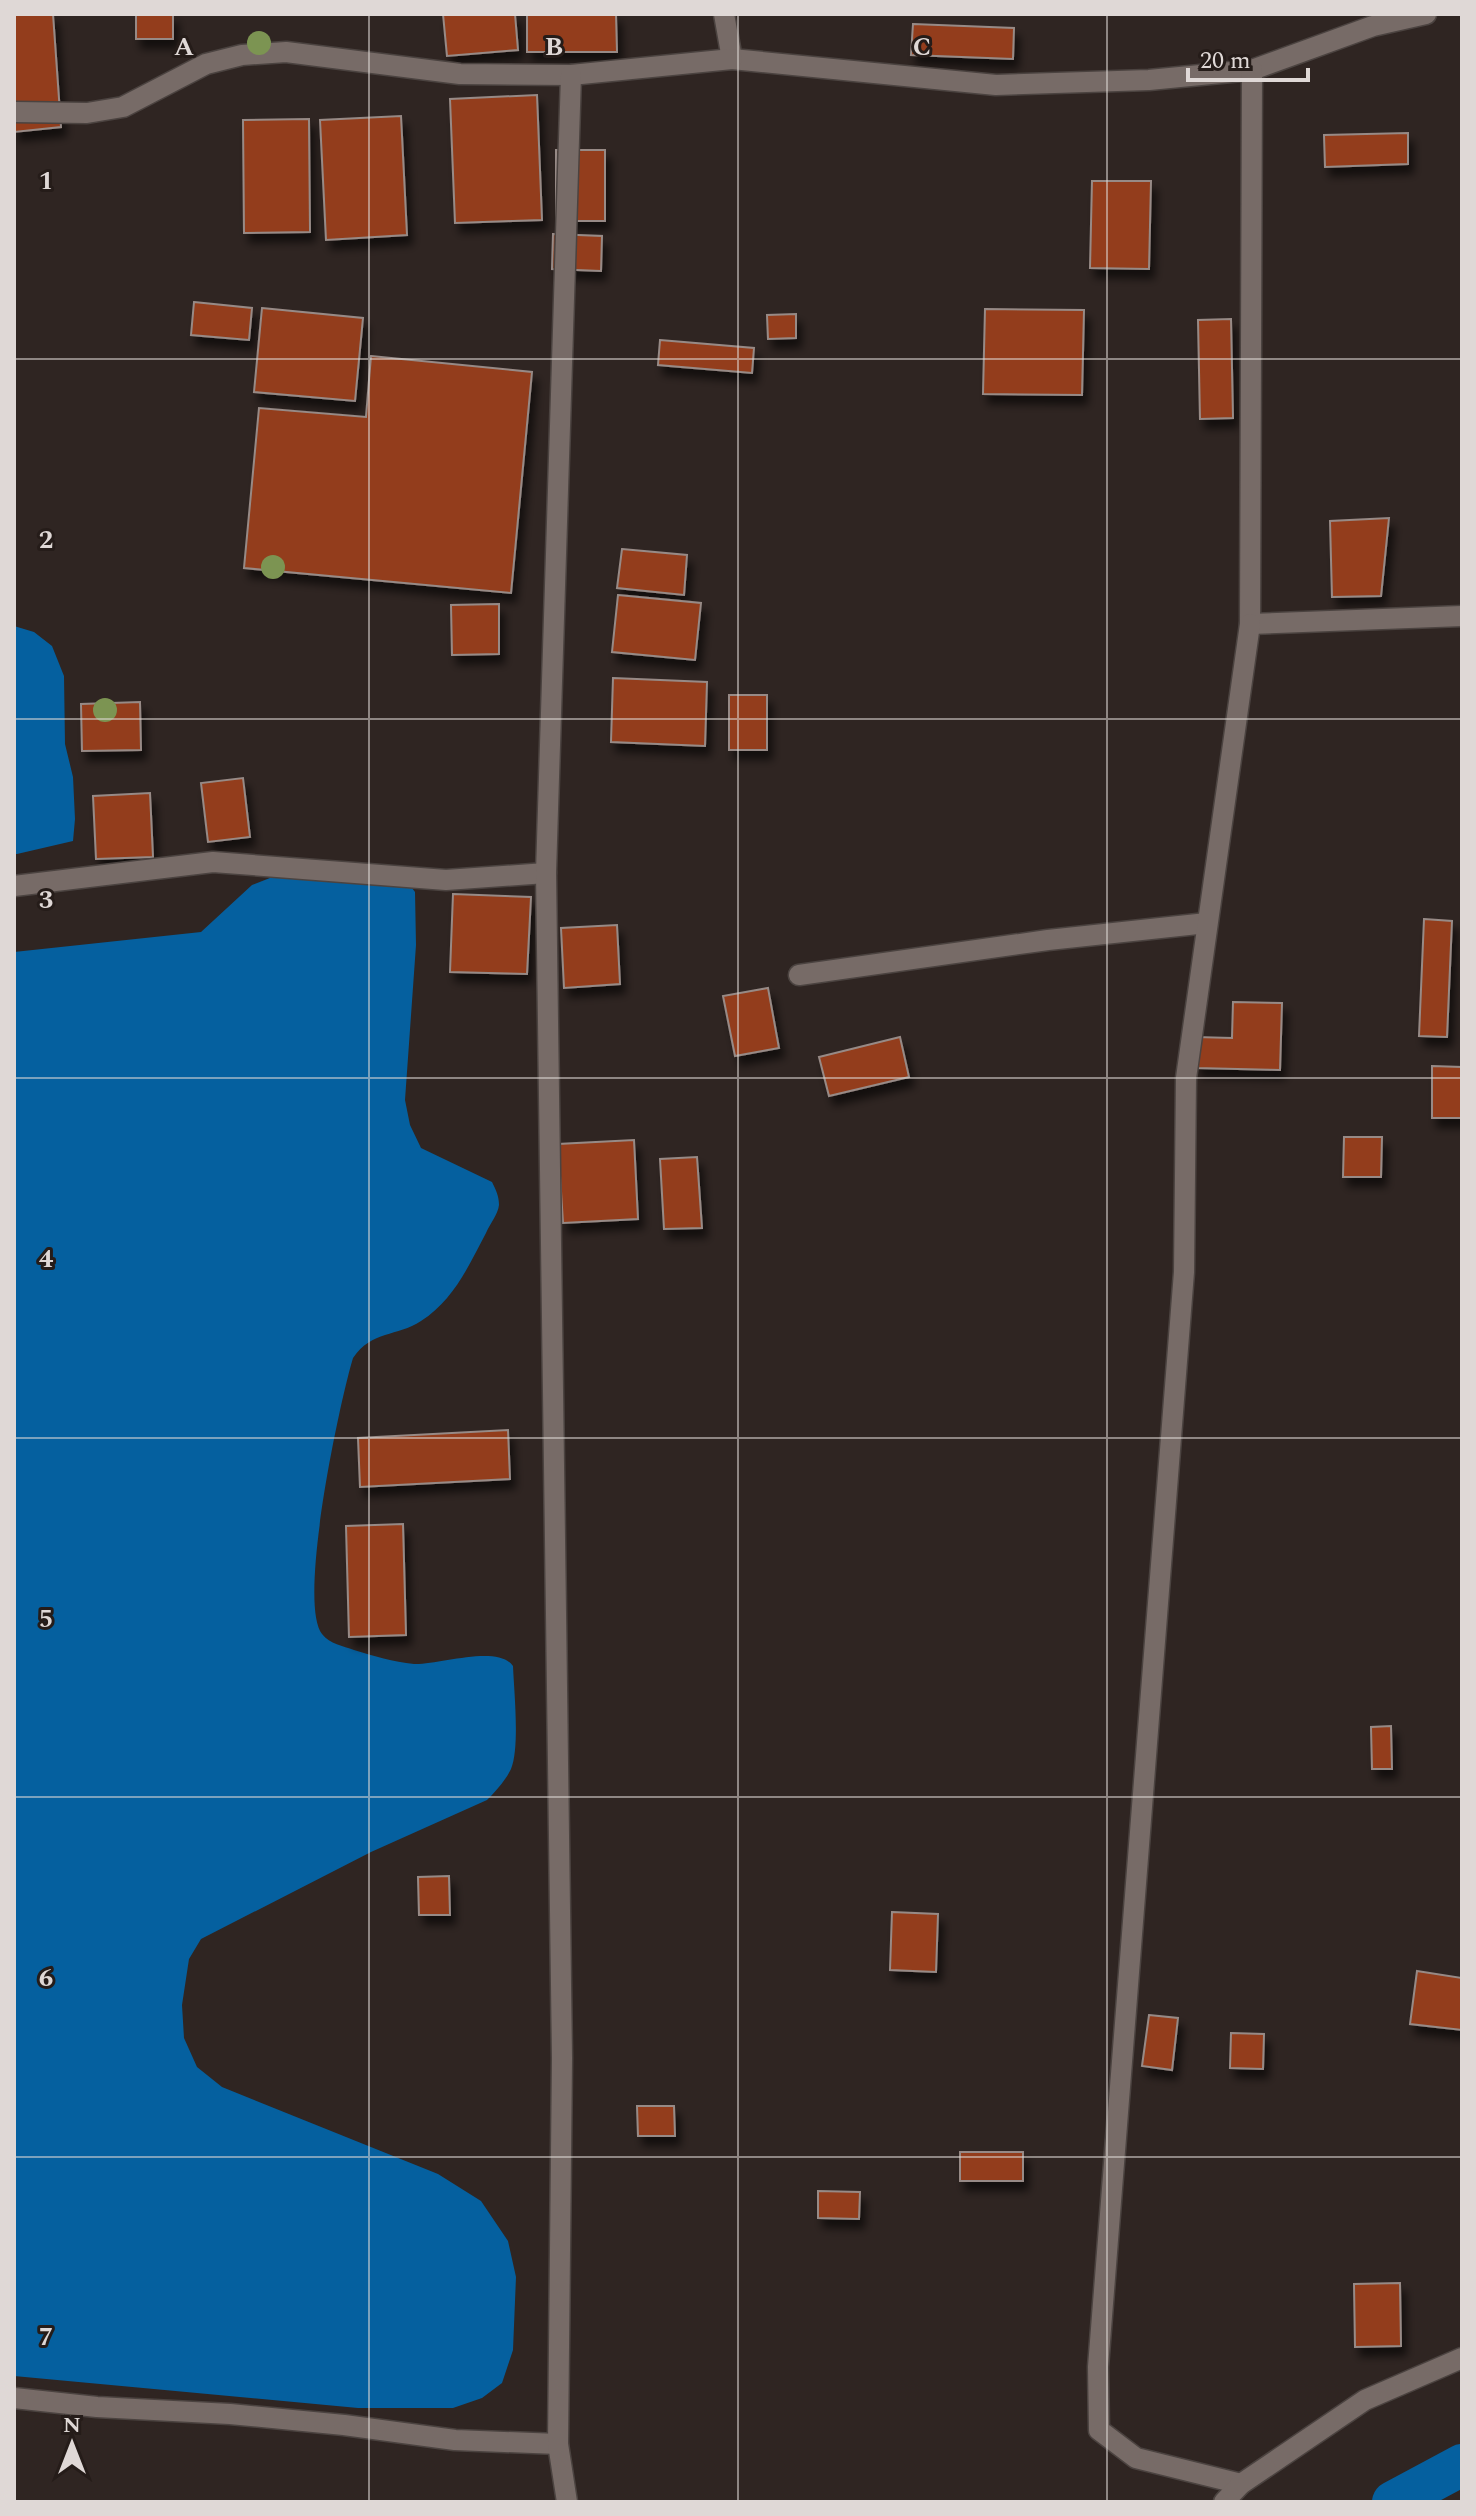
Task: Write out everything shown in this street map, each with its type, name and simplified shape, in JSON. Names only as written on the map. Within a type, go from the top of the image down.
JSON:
[{"type":"street","points":[[724,14],[732,59]]},
{"type":"street","points":[[14,112],[87,113],[123,107],[206,64],[242,55],[286,52],[460,74],[571,75],[732,59],[996,85],[1149,80],[1252,70],[1373,26],[1426,14]]},
{"type":"street","points":[[1241,2484],[1136,2458],[1099,2430],[1098,2367],[1184,1272],[1186,1078],[1250,624],[1252,70]]},
{"type":"street","points":[[567,2502],[558,2444],[562,2058],[546,873],[571,75]]},
{"type":"street","points":[[1250,624],[1462,616]]},
{"type":"street","points":[[14,886],[213,862],[446,880],[546,873]]},
{"type":"street","points":[[799,975],[1048,940],[1207,923]]},
{"type":"street","points":[[1224,2502],[1241,2484],[1365,2400],[1462,2358]]},
{"type":"street","points":[[14,2398],[97,2407],[230,2414],[455,2440],[558,2444]]},
{"type":"water","points":[[14,626],[34,632],[52,646],[64,676],[65,744],[73,777],[75,819],[73,841],[17,854],[14,854]]},
{"type":"water","points":[[275,876],[409,884],[415,892],[416,945],[405,1100],[410,1125],[421,1148],[492,1182],[499,1202],[496,1215],[467,1269],[443,1303],[412,1326],[368,1343],[353,1358],[323,1500],[314,1583],[316,1615],[322,1634],[329,1640],[391,1660],[414,1664],[481,1656],[505,1660],[513,1666],[515,1747],[511,1769],[487,1800],[371,1852],[201,1939],[189,1959],[182,2005],[184,2038],[197,2067],[222,2087],[438,2174],[481,2201],[508,2241],[516,2277],[513,2350],[502,2383],[482,2398],[453,2408],[358,2408],[14,2376],[14,952],[201,932],[252,885]]},
{"type":"building","points":[[14,14],[53,14],[61,127],[14,132]]},
{"type":"building","points":[[136,14],[173,14],[173,39],[136,39]]},
{"type":"building","points":[[443,14],[515,14],[518,50],[447,56]]},
{"type":"building","points":[[527,14],[616,14],[617,52],[527,52]]},
{"type":"building","points":[[913,24],[1014,28],[1013,59],[911,55]]},
{"type":"building","points":[[537,95],[542,220],[455,223],[450,99]]},
{"type":"building","points":[[401,116],[407,235],[326,240],[320,120]]},
{"type":"building","points":[[309,119],[310,232],[244,233],[243,120]]},
{"type":"building","points":[[1408,133],[1408,164],[1325,167],[1324,135]]},
{"type":"building","points":[[556,150],[605,150],[605,221],[556,221]]},
{"type":"building","points":[[1092,181],[1151,181],[1149,269],[1090,268]]},
{"type":"building","points":[[553,234],[602,236],[601,271],[552,269]]},
{"type":"building","points":[[194,302],[252,308],[249,340],[191,335]]},
{"type":"building","points":[[262,308],[363,318],[355,401],[254,392]]},
{"type":"building","points":[[985,309],[1084,310],[1082,395],[983,394]]},
{"type":"building","points":[[796,314],[796,338],[768,339],[767,315]]},
{"type":"building","points":[[1231,319],[1233,418],[1200,419],[1198,320]]},
{"type":"building","points":[[660,340],[754,348],[752,373],[658,365]]},
{"type":"building","points":[[371,356],[532,372],[511,593],[244,568],[259,408],[366,417]]},
{"type":"building","points":[[1389,518],[1381,596],[1332,597],[1330,521]]},
{"type":"building","points":[[622,549],[687,555],[684,595],[617,588]]},
{"type":"building","points":[[618,595],[701,603],[695,660],[612,652]]},
{"type":"building","points":[[499,604],[499,654],[452,655],[451,605]]},
{"type":"building","points":[[613,678],[707,682],[705,746],[611,742]]},
{"type":"building","points":[[729,695],[767,695],[767,750],[729,750]]},
{"type":"building","points":[[140,702],[141,750],[82,751],[81,704]]},
{"type":"building","points":[[243,778],[250,837],[208,842],[201,783]]},
{"type":"building","points":[[150,793],[153,857],[96,859],[93,796]]},
{"type":"building","points":[[453,894],[531,897],[527,974],[450,972]]},
{"type":"building","points":[[1424,919],[1452,921],[1447,1037],[1419,1036]]},
{"type":"building","points":[[617,925],[620,984],[564,988],[561,928]]},
{"type":"building","points":[[768,988],[779,1048],[735,1056],[723,996]]},
{"type":"building","points":[[1233,1002],[1282,1003],[1280,1070],[1196,1068],[1196,1037],[1232,1038]]},
{"type":"building","points":[[900,1037],[909,1077],[829,1096],[819,1057]]},
{"type":"building","points":[[1432,1066],[1462,1067],[1462,1118],[1432,1118]]},
{"type":"building","points":[[1344,1137],[1382,1137],[1381,1177],[1343,1177]]},
{"type":"building","points":[[634,1140],[638,1219],[563,1223],[558,1144]]},
{"type":"building","points":[[697,1157],[702,1228],[664,1229],[660,1159]]},
{"type":"building","points":[[508,1430],[510,1479],[360,1487],[358,1438]]},
{"type":"building","points":[[403,1524],[406,1635],[349,1637],[346,1526]]},
{"type":"building","points":[[1391,1726],[1392,1769],[1372,1769],[1371,1727]]},
{"type":"building","points":[[449,1876],[450,1915],[419,1915],[418,1877]]},
{"type":"building","points":[[892,1912],[938,1914],[936,1972],[890,1970]]},
{"type":"building","points":[[1417,1971],[1462,1978],[1462,2030],[1410,2024]]},
{"type":"building","points":[[1149,2015],[1178,2018],[1172,2070],[1142,2066]]},
{"type":"building","points":[[1231,2033],[1264,2034],[1263,2069],[1230,2068]]},
{"type":"building","points":[[637,2106],[674,2106],[675,2136],[638,2136]]},
{"type":"building","points":[[960,2152],[1023,2152],[1023,2181],[960,2181]]},
{"type":"building","points":[[818,2191],[860,2192],[859,2219],[818,2218]]},
{"type":"building","points":[[1400,2283],[1401,2346],[1355,2347],[1354,2284]]},
{"type":"waterway","points":[[1393,2502],[1462,2465]]}]
